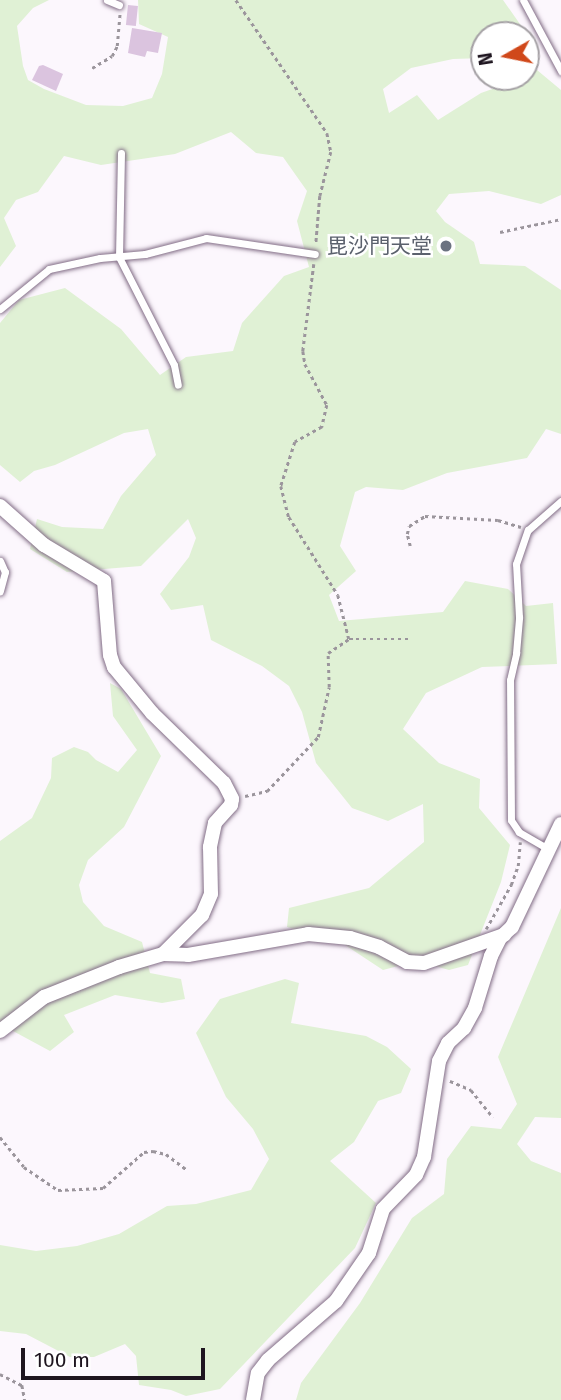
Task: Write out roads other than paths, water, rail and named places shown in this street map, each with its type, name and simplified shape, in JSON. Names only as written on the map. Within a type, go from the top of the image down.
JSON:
[{"type":"street","points":[[0,506],[44,545],[104,581],[110,655],[114,667],[152,713],[224,783],[232,799],[231,806],[215,823],[210,847],[211,894],[202,915],[163,954]]},
{"type":"street","points":[[253,1400],[258,1373],[268,1360],[336,1301],[369,1253],[383,1209],[416,1175],[424,1157],[439,1061],[448,1043],[464,1028],[475,1008],[491,956],[504,934],[512,927],[561,824]]},
{"type":"street","points":[[0,1031],[44,997],[108,971],[163,954],[188,955],[308,934],[350,938],[379,947],[407,961],[424,963],[504,934]]},
{"type":"lane","points":[[107,0],[119,5]]},
{"type":"lane","points":[[523,0],[561,71]]},
{"type":"lane","points":[[121,153],[119,257],[174,365],[178,385]]},
{"type":"lane","points":[[0,309],[49,268],[119,257],[206,238],[316,254]]},
{"type":"lane","points":[[550,850],[519,832],[511,820],[510,680],[516,653],[519,617],[516,564],[528,530],[561,501]]},
{"type":"lane","points":[[0,561],[5,572],[0,591]]},
{"type":"place","name":"毘沙門天堂","points":[[446,246]]}]
